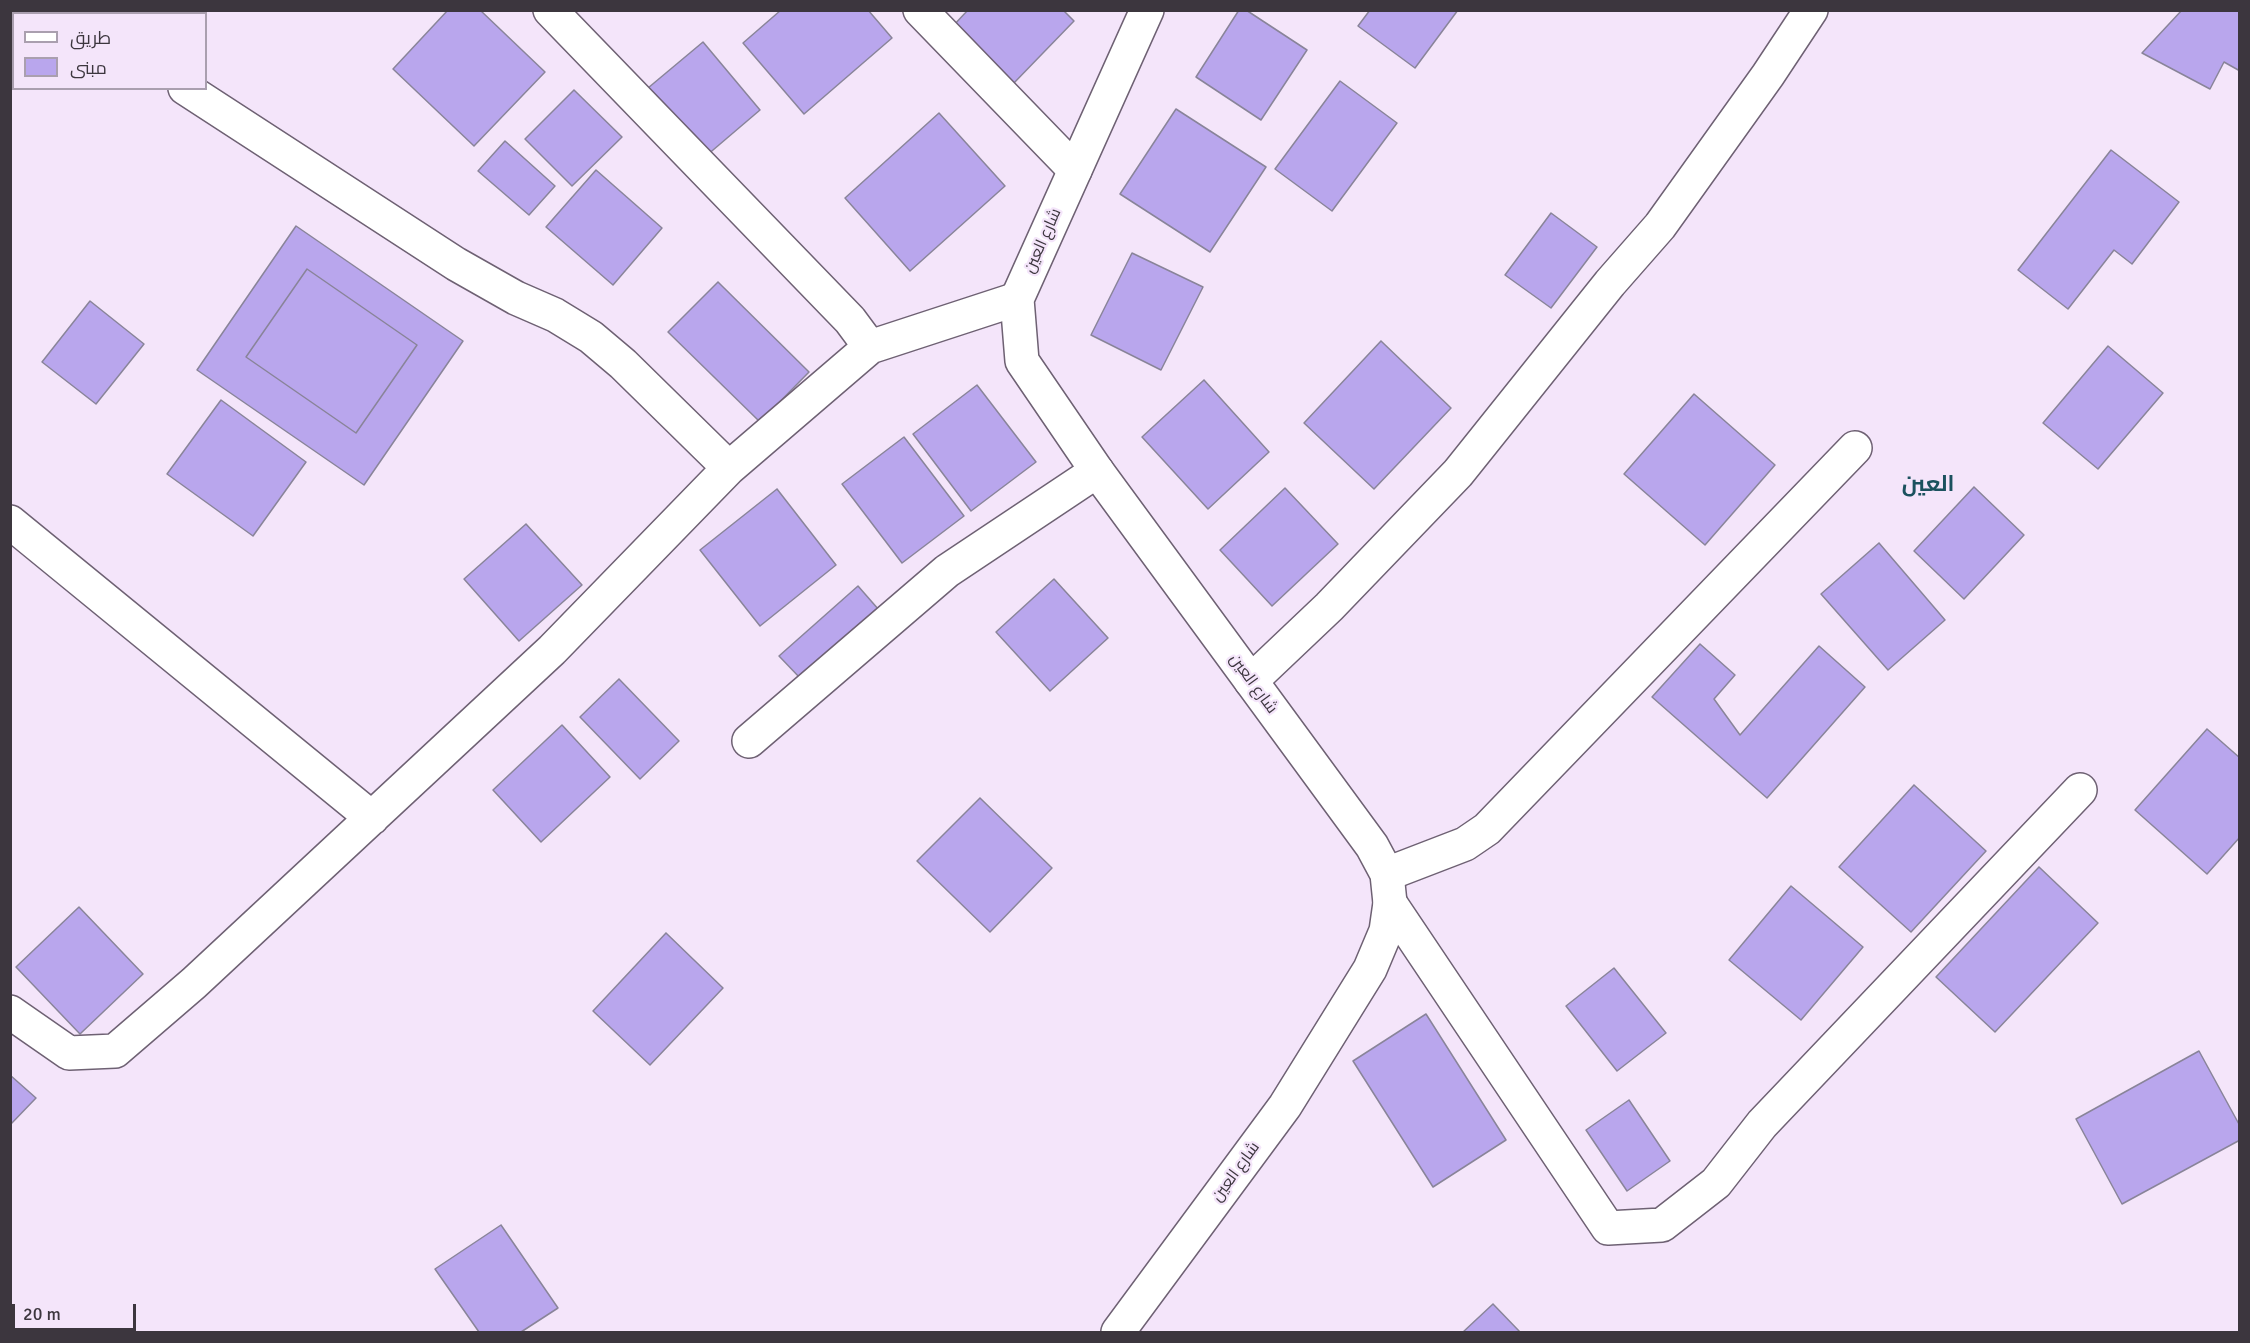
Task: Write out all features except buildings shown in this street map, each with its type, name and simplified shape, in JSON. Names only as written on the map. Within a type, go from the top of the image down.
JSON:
[{"type":"street","points":[[550,10],[850,320],[870,347]]},
{"type":"street","points":[[920,10],[1075,170]]},
{"type":"street","name":"شارع العين","points":[[1118,1332],[1285,1106],[1370,969],[1386,931],[1389,888],[1372,846],[1097,471],[1022,361],[1017,299],[1147,10]]},
{"type":"street","points":[[1251,681],[1329,607],[1458,473],[1610,283],[1660,226],[1768,75],[1811,10]]},
{"type":"street","points":[[188,90],[456,264],[516,298],[555,315],[591,337],[623,364],[729,468]]},
{"type":"street","points":[[10,1012],[69,1053],[115,1051],[194,983],[552,650],[729,468],[870,347],[1017,299]]},
{"type":"street","points":[[1855,448],[1487,829],[1389,888],[1608,1228],[1662,1225],[1716,1183],[1762,1124],[2080,790]]},
{"type":"street","points":[[749,741],[948,571],[1097,471]]},
{"type":"street","points":[[10,522],[372,818]]},
{"type":"district","name":"العين","points":[[1928,485]]}]
